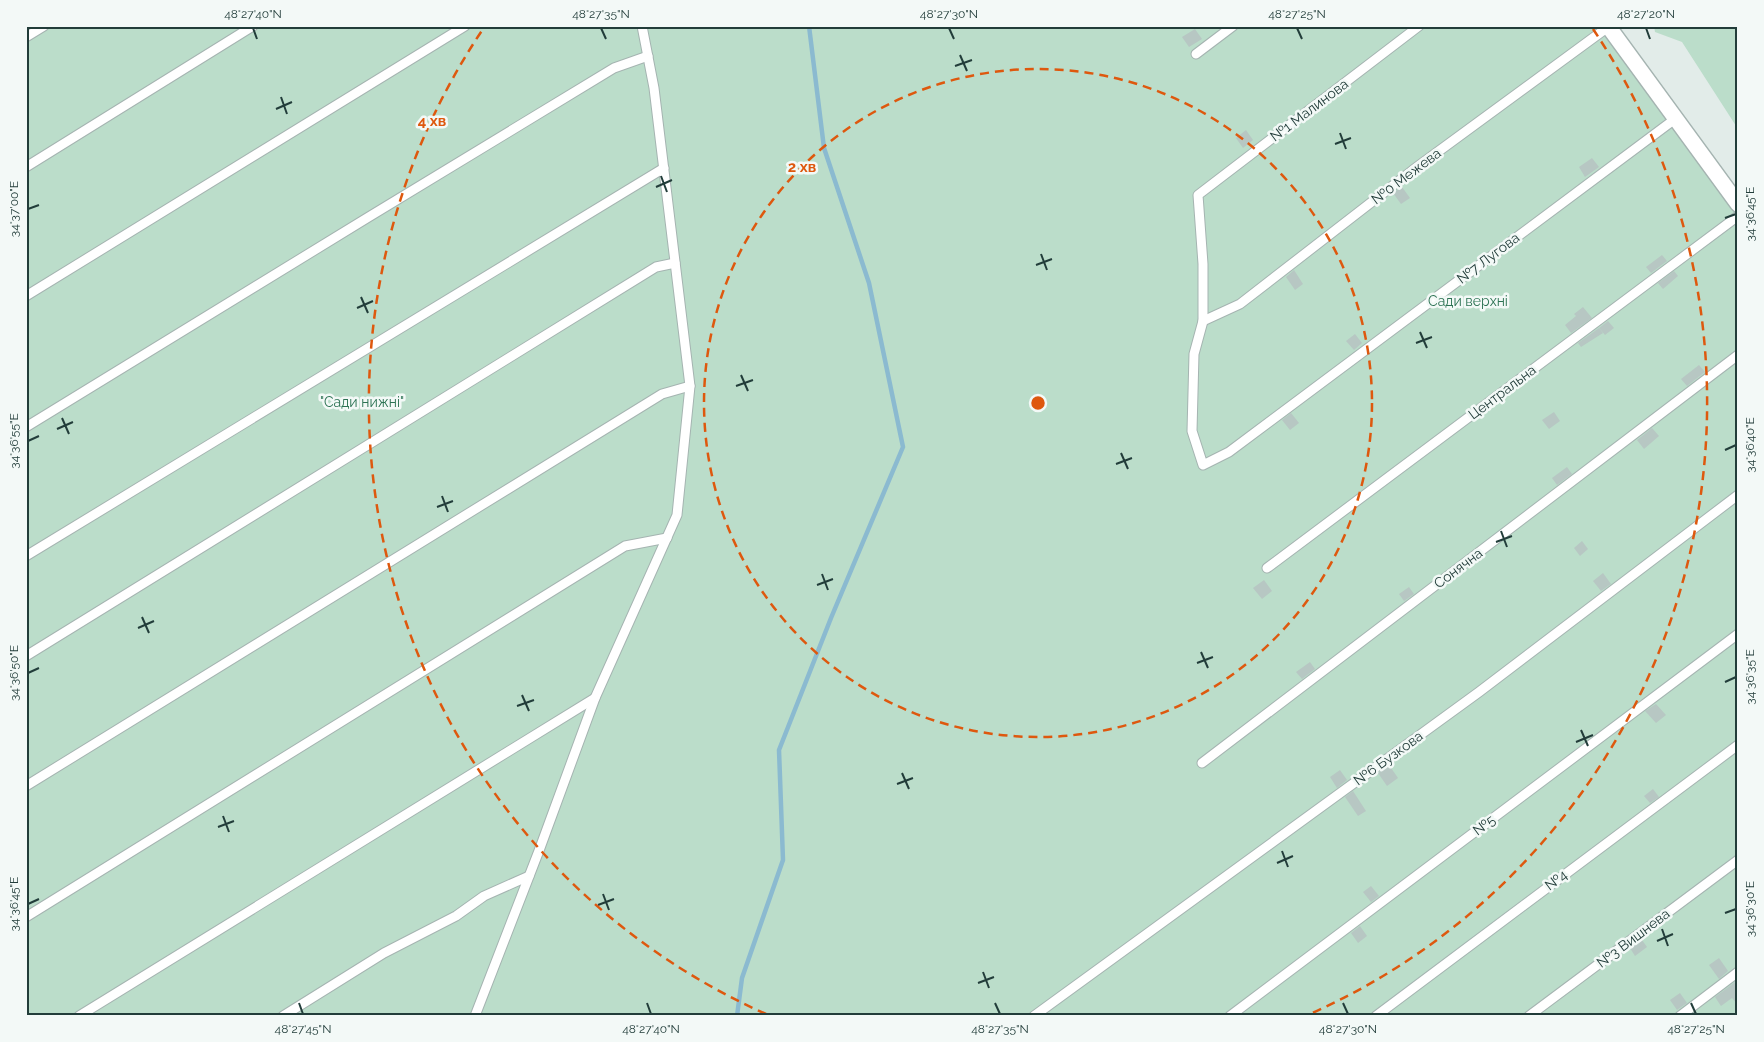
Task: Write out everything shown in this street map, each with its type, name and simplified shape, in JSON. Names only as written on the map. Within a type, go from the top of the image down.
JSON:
[{"type":"street","points":[[1608,27],[1738,204]]},
{"type":"lane","points":[[26,37],[44,26]]},
{"type":"lane","points":[[26,167],[253,26]]},
{"type":"lane","points":[[26,296],[464,26]]},
{"type":"lane","points":[[475,1016],[595,698],[677,515],[690,386],[654,88],[642,26]]},
{"type":"lane","points":[[1196,54],[1233,26]]},
{"type":"lane","name":"№1 Малинова","points":[[1203,321],[1203,264],[1198,195],[1419,26]]},
{"type":"lane","name":"№0 Межева","points":[[1203,321],[1240,304],[1413,170],[1608,27]]},
{"type":"lane","points":[[26,427],[614,68],[648,56]]},
{"type":"lane","name":"№7 Лугова","points":[[1203,321],[1194,354],[1192,431],[1203,465],[1229,452],[1675,119]]},
{"type":"lane","points":[[26,556],[664,168]]},
{"type":"lane","name":"Центральна","points":[[1267,568],[1738,216]]},
{"type":"lane","points":[[26,656],[656,267],[675,262]]},
{"type":"lane","name":"Сонячна","points":[[1202,763],[1738,355]]},
{"type":"lane","points":[[26,786],[662,394],[690,386]]},
{"type":"lane","name":"№6 Бузкова","points":[[1034,1016],[1479,692],[1738,495]]},
{"type":"lane","points":[[26,917],[625,546],[667,538]]},
{"type":"lane","name":"№5","points":[[1230,1016],[1738,634]]},
{"type":"lane","points":[[79,1016],[595,698]]},
{"type":"lane","name":"№4","points":[[1376,1016],[1738,744]]},
{"type":"lane","name":"№3 Вишнева","points":[[1529,1016],[1738,860]]},
{"type":"lane","points":[[283,1016],[384,953],[456,916],[484,896],[529,876]]},
{"type":"lane","points":[[1680,1016],[1738,972]]},
{"type":"green space","points":[[26,26],[1603,26],[1738,211],[1738,1016],[26,1016]]},
{"type":"green space","points":[[1654,26],[1738,26],[1738,129],[1682,42],[1655,32]]},
{"type":"building","points":[[1195,29],[1202,39],[1189,47],[1182,37]]},
{"type":"building","points":[[1246,130],[1253,140],[1243,148],[1236,138]]},
{"type":"building","points":[[1592,158],[1599,167],[1585,177],[1579,167]]},
{"type":"building","points":[[1402,187],[1410,198],[1401,204],[1393,193]]},
{"type":"building","points":[[1662,255],[1667,261],[1651,273],[1646,267]]},
{"type":"building","points":[[1294,270],[1303,284],[1295,290],[1286,277]]},
{"type":"building","points":[[1674,271],[1678,276],[1663,289],[1658,283]]},
{"type":"building","points":[[1583,307],[1592,318],[1571,333],[1565,325]]},
{"type":"building","points":[[1608,321],[1614,328],[1605,335],[1599,328]]},
{"type":"building","points":[[1599,328],[1603,333],[1581,347],[1578,343]]},
{"type":"building","points":[[1355,334],[1362,343],[1354,350],[1346,341]]},
{"type":"building","points":[[1699,365],[1705,372],[1687,386],[1681,379]]},
{"type":"building","points":[[1554,412],[1560,421],[1549,429],[1542,420]]},
{"type":"building","points":[[1291,413],[1299,423],[1290,430],[1282,420]]},
{"type":"building","points":[[1652,428],[1659,436],[1644,449],[1637,440]]},
{"type":"building","points":[[1567,467],[1572,474],[1557,485],[1552,478]]},
{"type":"building","points":[[1582,541],[1588,549],[1580,556],[1574,548]]},
{"type":"building","points":[[1603,573],[1611,584],[1601,591],[1593,581]]},
{"type":"building","points":[[1264,580],[1272,591],[1262,599],[1253,588]]},
{"type":"building","points":[[1409,587],[1414,594],[1404,601],[1399,594]]},
{"type":"building","points":[[1310,662],[1315,669],[1302,679],[1296,672]]},
{"type":"building","points":[[1656,704],[1666,715],[1656,723],[1645,711]]},
{"type":"building","points":[[1389,765],[1398,778],[1387,786],[1378,773]]},
{"type":"building","points":[[1340,770],[1347,780],[1337,788],[1330,777]]},
{"type":"building","points":[[1653,789],[1659,797],[1650,803],[1644,796]]},
{"type":"building","points":[[1353,791],[1366,811],[1358,816],[1345,797]]},
{"type":"building","points":[[1371,886],[1379,896],[1371,902],[1363,892]]},
{"type":"building","points":[[1360,926],[1367,936],[1358,943],[1351,933]]},
{"type":"building","points":[[1642,940],[1647,947],[1635,956],[1630,948]]},
{"type":"building","points":[[1719,958],[1728,971],[1719,979],[1709,965]]},
{"type":"building","points":[[1738,980],[1738,1005],[1732,998],[1721,1006],[1715,997]]},
{"type":"building","points":[[1680,993],[1687,1003],[1677,1010],[1670,1000]]},
{"type":"waterway","points":[[737,1016],[742,978],[783,860],[779,750],[831,618],[903,447],[869,283],[824,148],[809,26]]},
{"type":"park label","name":"Сади верхні","points":[[1468,301]]},
{"type":"park label","name":"\"Сади нижні\"","points":[[362,402]]}]
